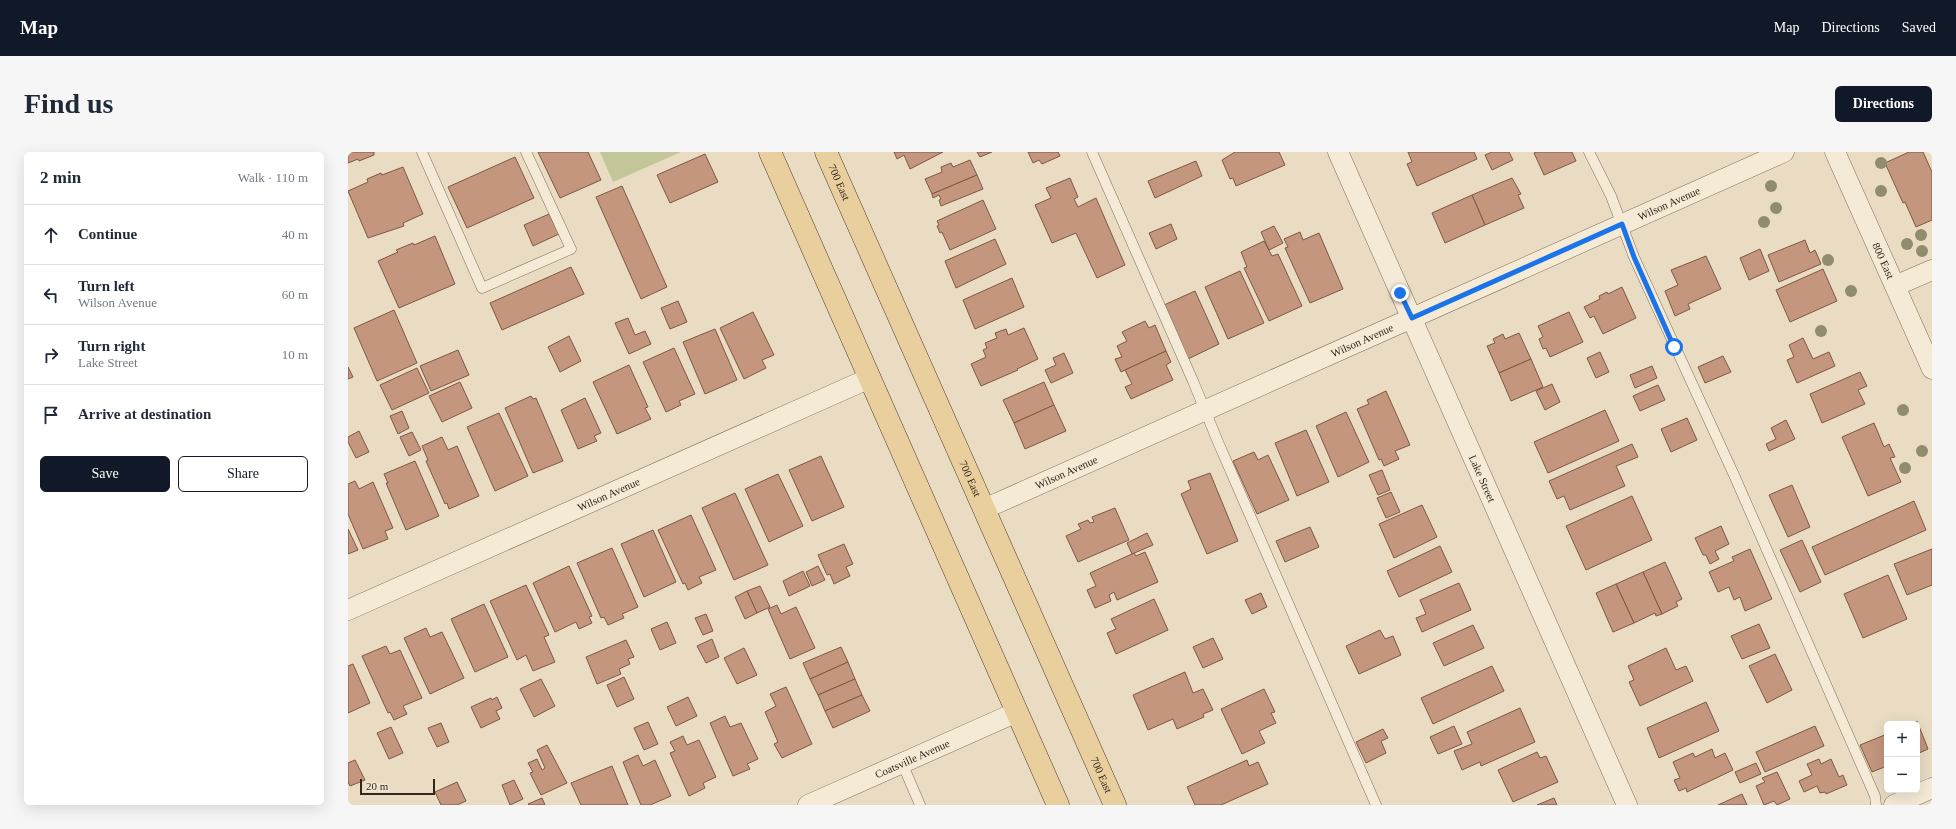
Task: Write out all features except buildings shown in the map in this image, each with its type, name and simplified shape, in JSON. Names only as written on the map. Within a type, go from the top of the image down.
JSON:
[{"type":"main road","points":[[770,152],[1058,805]]},
{"type":"main road","name":"700 East","points":[[826,152],[1115,805]]},
{"type":"street","name":"Lake Street","points":[[1338,152],[1627,805]]},
{"type":"street","name":"Wilson Avenue","points":[[984,509],[1784,152]]},
{"type":"street","name":"800 East","points":[[1835,152],[1932,370]]},
{"type":"street","points":[[1895,286],[1932,270]]},
{"type":"street","name":"Wilson Avenue","points":[[348,610],[870,378]]},
{"type":"street","name":"Coatsville Avenue","points":[[808,805],[1017,712]]},
{"type":"street","points":[[1894,805],[1932,788]]},
{"type":"lane","points":[[422,152],[482,288],[571,249],[526,152]]},
{"type":"lane","points":[[1092,152],[1376,805]]},
{"type":"lane","points":[[1589,152],[1611,196],[1634,257],[1734,476],[1875,796],[1876,805]]},
{"type":"lane","points":[[902,763],[920,805]]},
{"type":"green space","points":[[600,152],[681,152],[613,182]]},
{"type":"route","points":[[1400,293],[1412,318],[1622,224],[1634,257],[1674,347]]}]
